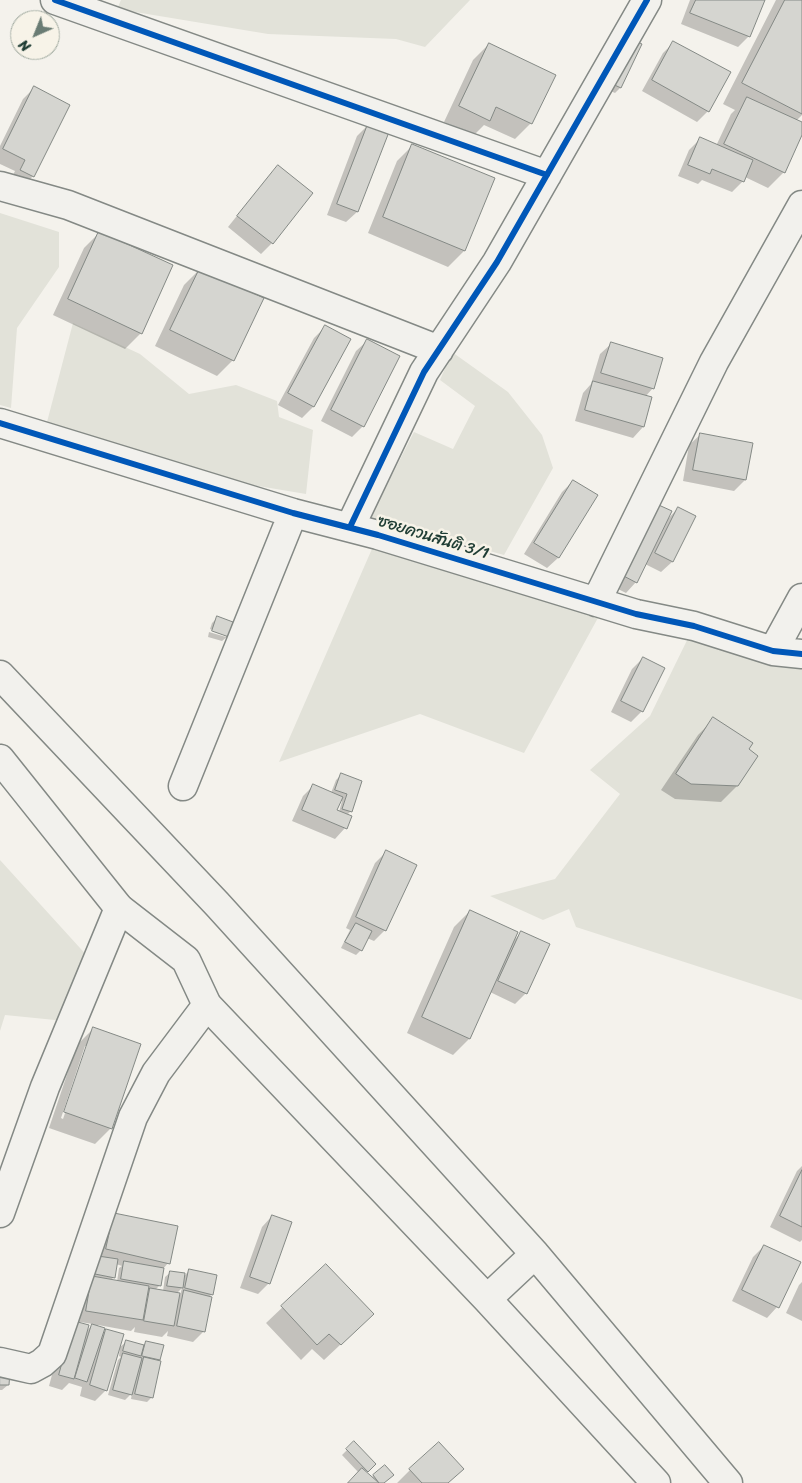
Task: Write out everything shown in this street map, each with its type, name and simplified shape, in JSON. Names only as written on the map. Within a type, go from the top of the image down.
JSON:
[{"type":"street","points":[[55,0],[107,9],[546,175]]},
{"type":"street","points":[[350,528],[424,372],[497,262],[647,0]]},
{"type":"street","points":[[0,186],[68,204],[439,350]]},
{"type":"street","points":[[596,602],[714,362],[802,205]]},
{"type":"street","name":"ซอยควนสันติ 3/1","points":[[0,423],[293,513],[350,528],[636,614],[694,626],[773,651],[802,654]]},
{"type":"street","points":[[183,786],[293,513]]},
{"type":"street","points":[[773,651],[802,598]]},
{"type":"street","points":[[0,675],[217,904],[535,1254],[728,1483]]},
{"type":"street","points":[[0,759],[119,908],[186,960],[207,1005],[487,1299],[656,1483]]},
{"type":"street","points":[[0,1213],[45,1087],[119,908]]},
{"type":"street","points":[[0,1362],[31,1369],[42,1363],[52,1354],[133,1117],[156,1073],[207,1005]]},
{"type":"street","points":[[487,1299],[535,1254]]},
{"type":"shaded area","points":[[121,0],[470,0],[425,47],[396,39],[268,34],[117,9]]},
{"type":"shaded area","points":[[0,213],[59,232],[59,267],[17,328],[11,408],[0,405]]},
{"type":"shaded area","points":[[73,323],[140,354],[189,394],[236,385],[277,401],[279,417],[313,430],[306,494],[222,480],[47,422]]},
{"type":"shaded area","points":[[452,352],[508,392],[542,435],[553,468],[504,555],[370,518],[414,432],[453,449],[475,406],[440,380]]},
{"type":"shaded area","points":[[378,535],[605,605],[524,753],[420,714],[279,762]]},
{"type":"shaded area","points":[[694,626],[802,649],[802,1000],[576,927],[569,909],[543,920],[490,896],[555,879],[620,794],[590,770],[650,716]]},
{"type":"shaded area","points":[[0,860],[90,959],[75,1022],[5,1015],[0,1031]]},
{"type":"building","points":[[696,0],[765,0],[750,37],[690,13]]},
{"type":"building","points":[[785,0],[802,0],[802,114],[742,83]]},
{"type":"building","points":[[629,38],[642,44],[621,88],[608,82]]},
{"type":"building","points":[[673,41],[731,72],[709,112],[652,80]]},
{"type":"building","points":[[489,43],[556,75],[532,124],[496,107],[490,121],[459,106]]},
{"type":"building","points":[[34,86],[70,105],[34,177],[20,170],[25,160],[3,149]]},
{"type":"building","points":[[747,97],[802,122],[802,135],[785,173],[724,144]]},
{"type":"building","points":[[368,124],[389,132],[358,212],[337,204]]},
{"type":"building","points":[[700,137],[753,160],[744,182],[712,169],[710,174],[688,165]]},
{"type":"building","points":[[412,144],[495,178],[465,251],[383,217]]},
{"type":"building","points":[[278,165],[313,193],[273,244],[237,216]]},
{"type":"building","points":[[99,231],[173,265],[142,334],[68,299]]},
{"type":"building","points":[[200,268],[264,298],[234,361],[170,330]]},
{"type":"building","points":[[325,325],[351,339],[314,407],[288,393]]},
{"type":"building","points":[[367,339],[400,356],[364,427],[331,410]]},
{"type":"building","points":[[611,342],[663,358],[654,389],[601,373]]},
{"type":"building","points":[[593,381],[652,397],[644,427],[585,410]]},
{"type":"building","points":[[700,433],[753,443],[746,480],[693,470]]},
{"type":"building","points":[[573,480],[598,495],[559,558],[534,543]]},
{"type":"building","points":[[652,502],[672,511],[637,583],[618,573]]},
{"type":"building","points":[[678,507],[696,516],[673,562],[655,553]]},
{"type":"building","points":[[217,616],[233,622],[229,637],[212,631]]},
{"type":"building","points":[[643,657],[665,668],[643,712],[621,701]]},
{"type":"building","points":[[713,717],[753,743],[749,749],[758,756],[738,786],[691,784],[676,774]]},
{"type":"building","points":[[341,773],[362,781],[352,812],[342,809],[347,794],[335,790]]},
{"type":"building","points":[[313,784],[343,797],[337,810],[352,816],[347,829],[302,810]]},
{"type":"building","points":[[386,850],[417,865],[386,931],[356,917]]},
{"type":"building","points":[[470,910],[518,932],[470,1039],[422,1017]]},
{"type":"building","points":[[356,923],[372,931],[362,951],[345,942]]},
{"type":"building","points":[[521,931],[550,944],[527,994],[498,981]]},
{"type":"building","points":[[93,1027],[141,1044],[112,1129],[64,1112]]},
{"type":"building","points":[[802,1170],[802,1227],[780,1216]]},
{"type":"building","points":[[114,1213],[178,1226],[170,1264],[106,1249]]},
{"type":"building","points":[[272,1215],[292,1222],[270,1284],[250,1277]]},
{"type":"building","points":[[764,1245],[801,1262],[779,1308],[742,1290]]},
{"type":"building","points":[[98,1256],[118,1259],[115,1278],[95,1274]]},
{"type":"building","points":[[124,1261],[164,1268],[161,1286],[121,1279]]},
{"type":"building","points":[[326,1264],[374,1314],[341,1345],[329,1334],[317,1345],[281,1306]]},
{"type":"building","points":[[189,1269],[217,1275],[213,1295],[185,1288]]},
{"type":"building","points":[[170,1271],[185,1273],[183,1288],[167,1286]]},
{"type":"building","points":[[92,1276],[149,1286],[143,1320],[86,1311]]},
{"type":"building","points":[[150,1288],[180,1293],[174,1326],[144,1321]]},
{"type":"building","points":[[184,1290],[212,1297],[205,1332],[177,1326]]},
{"type":"building","points":[[74,1321],[89,1325],[74,1379],[59,1375]]},
{"type":"building","points":[[92,1324],[105,1328],[87,1382],[75,1378]]},
{"type":"building","points":[[106,1329],[124,1334],[107,1391],[90,1385]]},
{"type":"building","points":[[126,1340],[144,1345],[141,1356],[123,1351]]},
{"type":"building","points":[[146,1341],[164,1345],[160,1360],[142,1356]]},
{"type":"building","points":[[123,1353],[142,1358],[132,1395],[113,1390]]},
{"type":"building","points":[[144,1357],[161,1361],[153,1398],[135,1394]]},
{"type":"building","points":[[0,1371],[10,1371],[9,1385],[0,1385]]},
{"type":"building","points":[[354,1441],[376,1464],[368,1472],[346,1449]]},
{"type":"building","points":[[439,1442],[464,1469],[448,1483],[422,1483],[409,1469]]},
{"type":"building","points":[[385,1465],[394,1475],[384,1483],[379,1483],[373,1475]]},
{"type":"building","points":[[362,1468],[379,1483],[348,1483]]},
{"type":"cycle path","points":[[55,0],[547,175]]},
{"type":"cycle path","points":[[350,527],[424,372],[497,262],[647,0]]},
{"type":"cycle path","points":[[0,423],[293,513],[378,535],[636,614],[694,626],[773,651],[802,654]]}]
